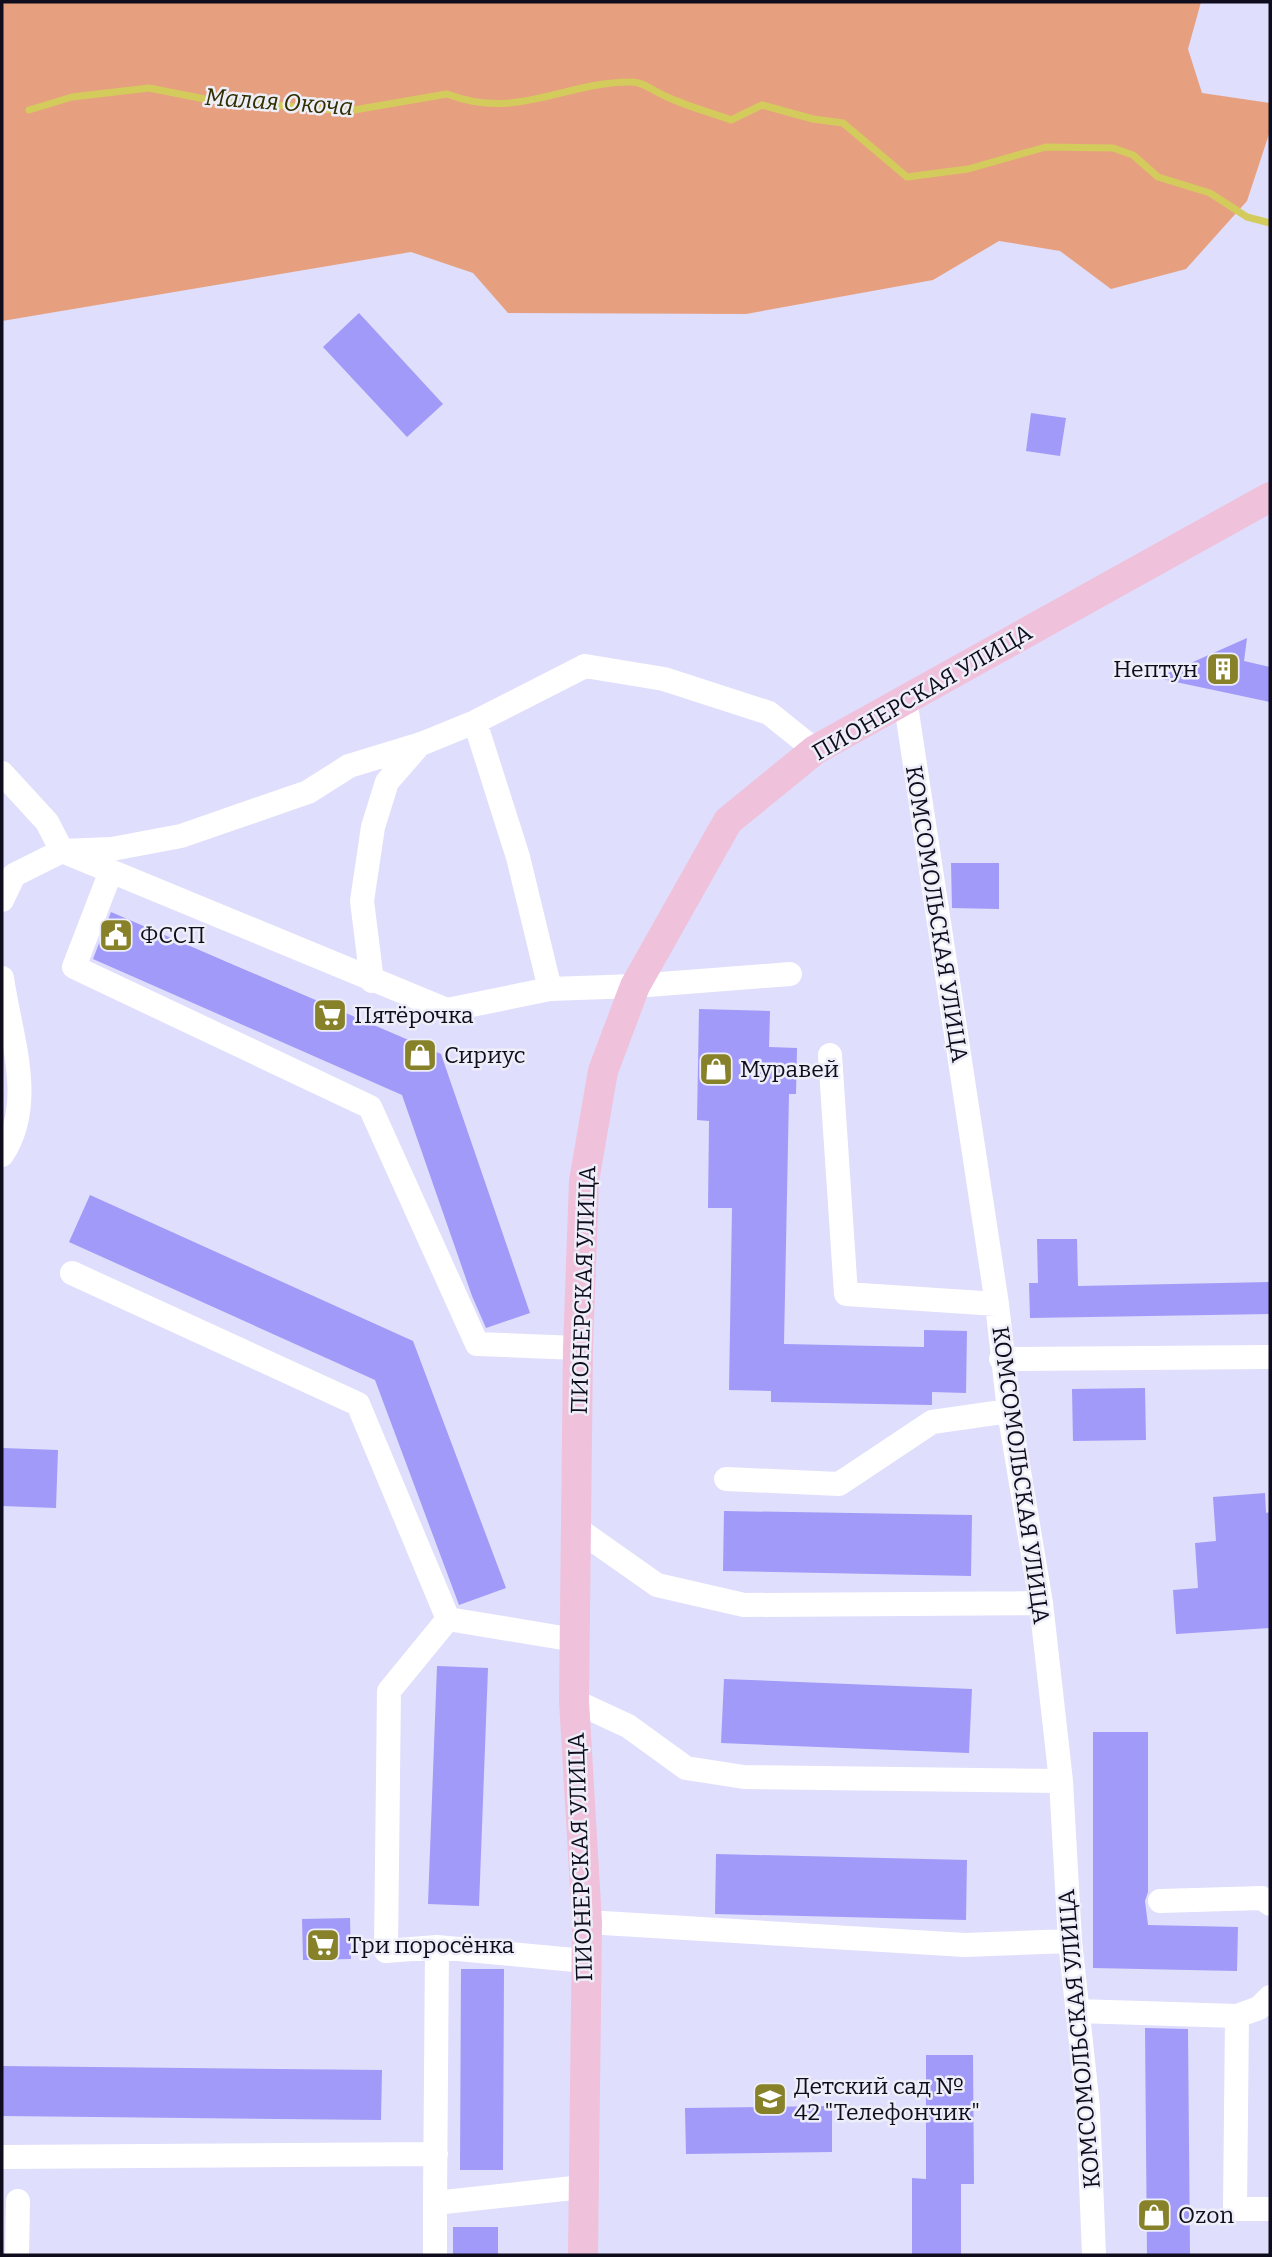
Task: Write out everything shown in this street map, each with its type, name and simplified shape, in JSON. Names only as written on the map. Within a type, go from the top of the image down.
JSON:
[{"type":"main road","name":"ПИОНЕРСКАЯ УЛИЦА","points":[[583,2255],[587,1922],[574,1701],[578,1348],[584,1181],[603,1071],[635,986],[728,821],[814,750],[1270,497]]},
{"type":"street","points":[[2,900],[14,875],[62,851],[112,849],[181,836],[308,792],[349,766],[421,744],[475,722],[585,666],[664,679],[769,713],[814,750]]},
{"type":"street","name":"КОМСОМОЛЬСКАЯ УЛИЦА","points":[[905,699],[997,1304],[1001,1359],[1041,1603],[1061,1782],[1070,1941],[1088,2107],[1094,2255]]},
{"type":"street","points":[[475,722],[518,858],[550,989]]},
{"type":"street","points":[[372,981],[362,901],[373,827],[387,782],[421,744]]},
{"type":"street","points":[[2,773],[47,822],[62,851],[447,1010],[550,989],[635,986],[790,974]]},
{"type":"street","points":[[111,871],[74,967],[370,1107],[477,1344],[578,1348]]},
{"type":"street","points":[[2,978],[18,1066],[21,1103],[12,1140],[2,1155]]},
{"type":"street","points":[[830,1055],[846,1294],[997,1304]]},
{"type":"street","points":[[72,1273],[358,1404],[448,1619]]},
{"type":"street","points":[[1001,1359],[1270,1357]]},
{"type":"street","points":[[726,1479],[839,1484],[932,1422],[1009,1411]]},
{"type":"street","points":[[576,1528],[657,1585],[744,1605],[1041,1603]]},
{"type":"street","points":[[448,1619],[575,1640]]},
{"type":"street","points":[[448,1619],[389,1691],[386,1951],[437,1947],[585,1961]]},
{"type":"street","points":[[574,1701],[628,1726],[686,1768],[744,1777],[1061,1782]]},
{"type":"street","points":[[1160,1901],[1262,1898],[1270,1904]]},
{"type":"street","points":[[587,1922],[965,1945],[1070,1941]]},
{"type":"street","points":[[435,2255],[437,1947]]},
{"type":"street","points":[[1077,2011],[1237,2017],[1259,2008],[1270,1997]]},
{"type":"street","points":[[1237,2017],[1235,2209],[1270,2209]]},
{"type":"street","points":[[2,2157],[436,2154]]},
{"type":"street","points":[[435,2203],[582,2187]]},
{"type":"street","points":[[18,2201],[18,2255]]},
{"type":"shaded area","points":[[2,2],[1201,2],[1188,49],[1202,93],[1270,103],[1270,131],[1247,201],[1186,269],[1111,289],[1060,251],[999,241],[933,280],[746,314],[508,313],[473,273],[411,252],[2,321]]},
{"type":"building","points":[[359,313],[443,404],[407,437],[323,347]]},
{"type":"building","points":[[1031,413],[1066,418],[1060,456],[1026,451]]},
{"type":"building","name":"Нептун","points":[[1247,638],[1244,661],[1270,667],[1270,702],[1157,678]]},
{"type":"building","points":[[951,863],[999,863],[999,909],[952,908]]},
{"type":"building","points":[[111,912],[441,1054],[530,1313],[486,1328],[472,1296],[402,1095],[93,959]]},
{"type":"building","points":[[699,1009],[770,1011],[769,1047],[797,1048],[796,1094],[789,1094],[784,1344],[924,1347],[924,1330],[967,1331],[966,1393],[932,1392],[932,1405],[771,1402],[771,1391],[729,1390],[732,1208],[708,1208],[709,1121],[697,1120]]},
{"type":"building","points":[[90,1195],[413,1341],[506,1588],[459,1605],[375,1380],[69,1242]]},
{"type":"building","points":[[1037,1239],[1077,1239],[1078,1286],[1270,1282],[1270,1314],[1030,1318],[1029,1283],[1038,1283]]},
{"type":"building","points":[[1145,1388],[1146,1440],[1073,1441],[1072,1389]]},
{"type":"building","points":[[2,1448],[58,1450],[56,1508],[2,1506]]},
{"type":"building","points":[[1265,1493],[1266,1513],[1270,1512],[1270,1628],[1176,1634],[1173,1590],[1198,1588],[1195,1543],[1216,1541],[1213,1497]]},
{"type":"building","points":[[724,1511],[972,1515],[971,1576],[723,1571]]},
{"type":"building","points":[[437,1666],[488,1668],[479,1906],[428,1904]]},
{"type":"building","points":[[724,1679],[972,1689],[969,1753],[721,1743]]},
{"type":"building","points":[[1093,1732],[1148,1732],[1148,1892],[1145,1901],[1148,1925],[1238,1927],[1237,1971],[1093,1968]]},
{"type":"building","points":[[716,1854],[967,1860],[966,1920],[715,1914]]},
{"type":"building","points":[[350,1918],[351,1959],[303,1960],[302,1919]]},
{"type":"building","points":[[461,1969],[504,1969],[503,2170],[460,2170]]},
{"type":"building","points":[[1145,2028],[1188,2029],[1190,2255],[1147,2255]]},
{"type":"building","points":[[926,2055],[973,2055],[974,2184],[961,2184],[961,2255],[912,2255],[912,2178],[926,2179]]},
{"type":"building","points":[[2,2066],[382,2070],[381,2120],[2,2116]]},
{"type":"building","points":[[832,2106],[832,2152],[686,2154],[685,2108]]},
{"type":"building","points":[[453,2227],[498,2227],[498,2255],[453,2255]]},
{"type":"waterway","name":"Малая Окоча","points":[[29,110],[72,97],[149,88],[210,100],[348,111],[447,94],[496,104],[518,102],[606,84],[635,82],[681,103],[731,120],[762,105],[813,119],[843,123],[907,177],[968,169],[1046,147],[1113,148],[1133,155],[1158,177],[1210,193],[1247,217],[1270,223]]},
{"type":"place","name":"Нептун","points":[[1223,669]]},
{"type":"place","name":"ФССП","points":[[116,935]]},
{"type":"place","name":"Пятёрочка","points":[[330,1015]]},
{"type":"place","name":"Сириус","points":[[420,1055]]},
{"type":"place","name":"Муравей","points":[[716,1069]]},
{"type":"place","name":"Три поросёнка","points":[[323,1945]]},
{"type":"place","name":"Детский сад № 42 \"Телефончик\"","points":[[770,2099]]},
{"type":"place","name":"Ozon","points":[[1154,2215]]}]
